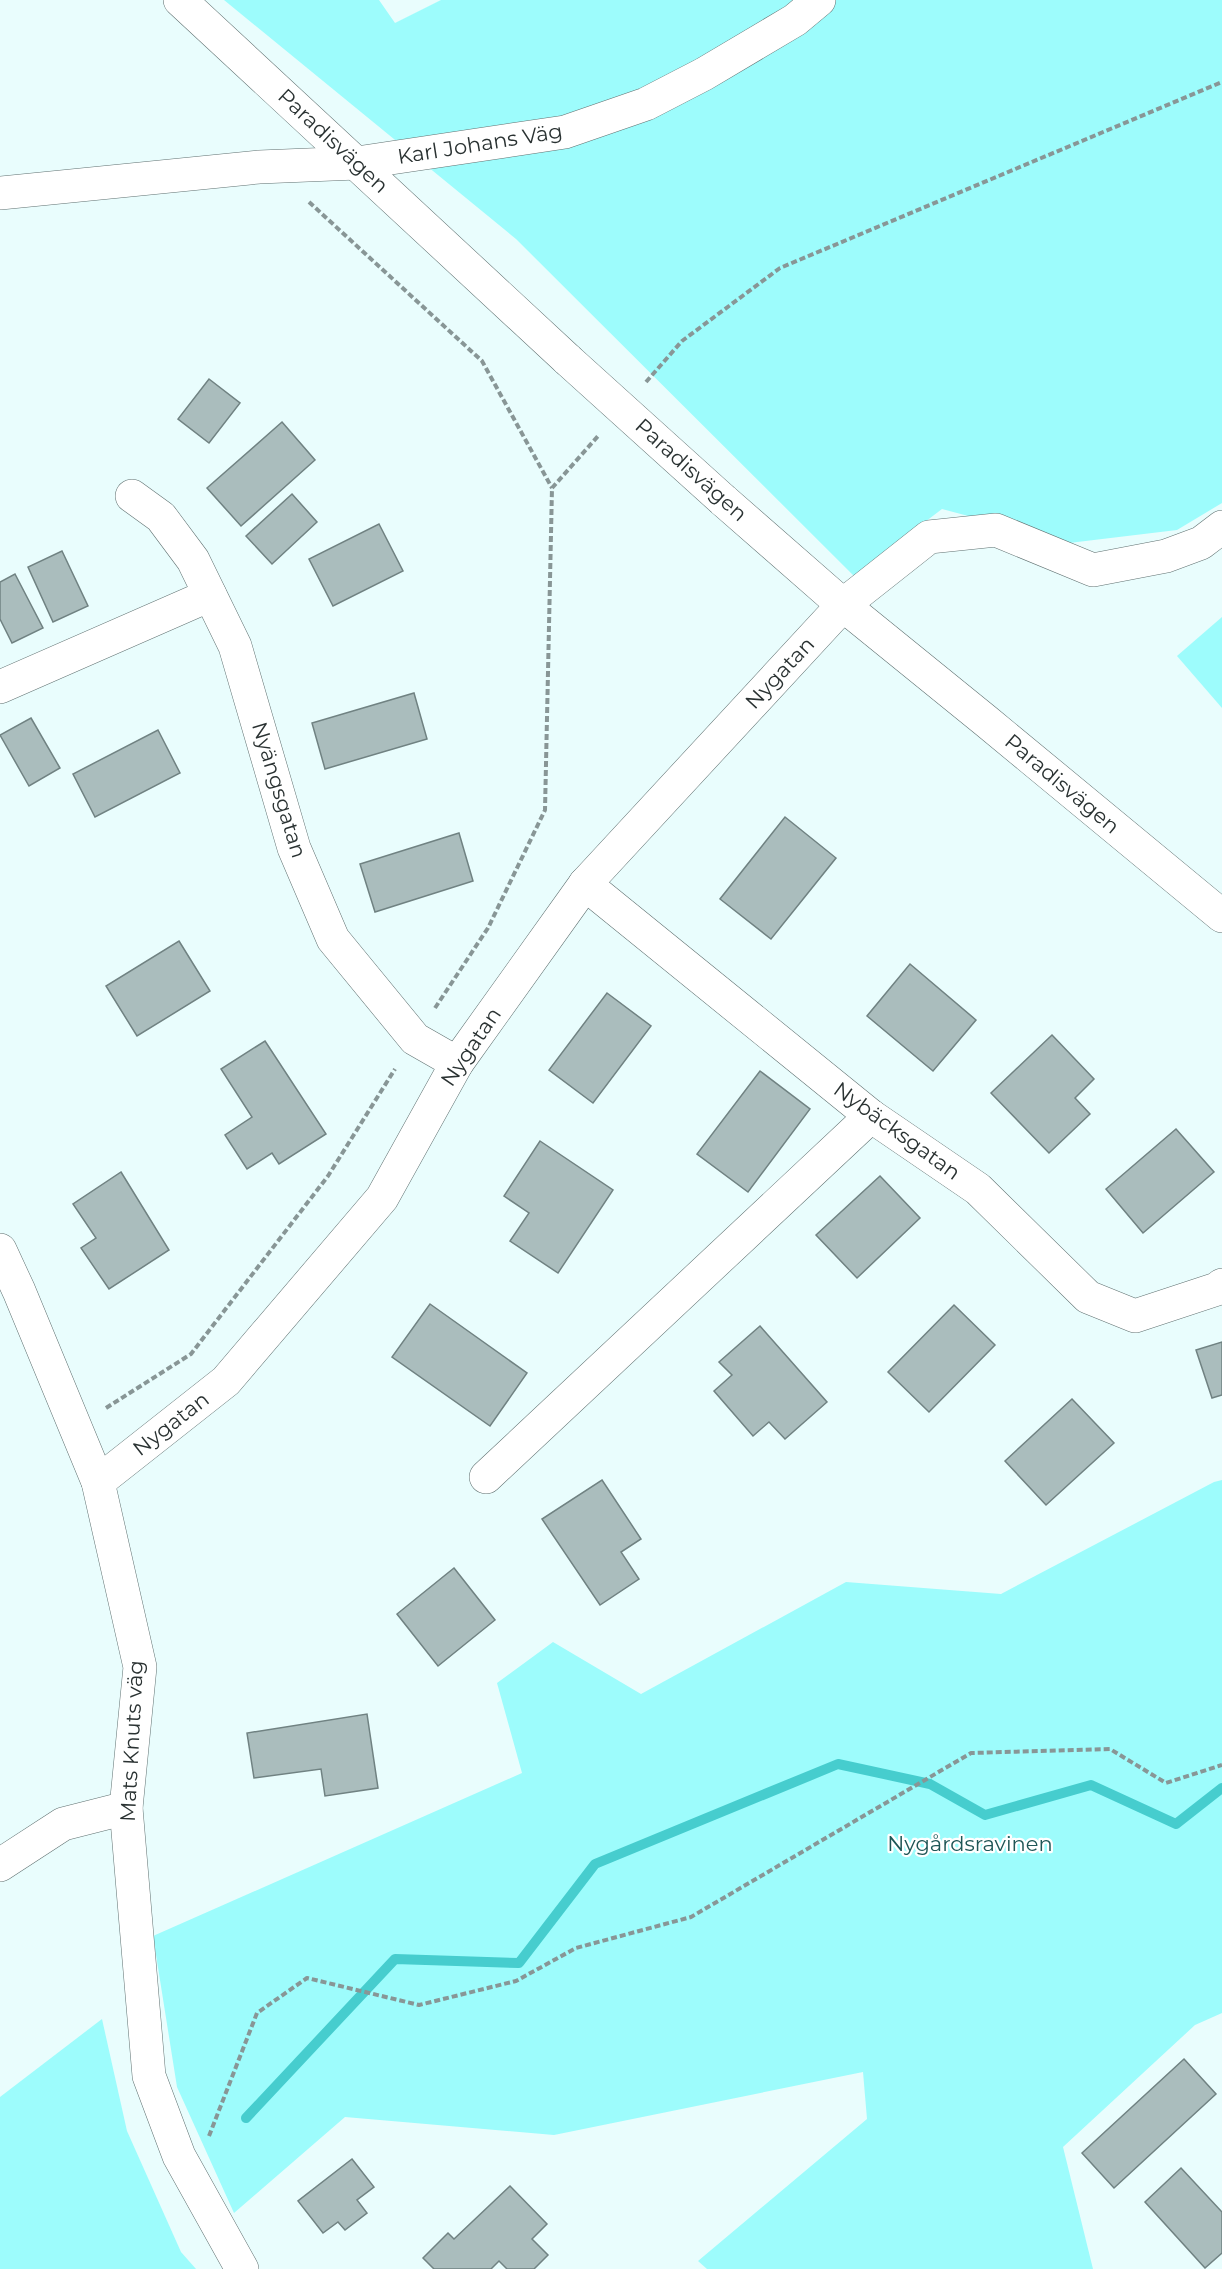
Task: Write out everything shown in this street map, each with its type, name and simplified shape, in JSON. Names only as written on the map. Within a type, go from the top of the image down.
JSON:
[{"type":"street","name":"Paradisvägen","points":[[180,0],[568,360],[723,500],[843,605],[996,728],[1222,916]]},
{"type":"street","name":"Karl Johans Väg","points":[[0,193],[259,167],[357,163],[565,132],[646,104],[704,74],[795,20],[819,0]]},
{"type":"street","name":"Nyängsgatan","points":[[132,496],[161,517],[193,560],[235,646],[294,848],[333,939],[415,1039],[457,1063]]},
{"type":"street","name":"Nygatan","points":[[98,1482],[226,1381],[382,1197],[457,1063],[585,884],[843,605],[929,537],[996,530],[1093,570],[1166,556],[1201,543],[1222,527]]},
{"type":"street","points":[[0,687],[210,595]]},
{"type":"street","name":"Nybäcksgatan","points":[[585,884],[871,1116],[978,1189],[1088,1297],[1135,1316],[1217,1289],[1222,1285]]},
{"type":"street","points":[[486,1477],[871,1116]]},
{"type":"street","name":"Mats Knuts väg","points":[[0,1250],[98,1482],[140,1666],[126,1808],[149,2076],[179,2156],[242,2269]]},
{"type":"street","points":[[0,1865],[63,1824],[126,1808]]},
{"type":"path","points":[[644,385],[682,341],[780,268],[1222,82]]},
{"type":"path","points":[[75,1428],[190,1354],[328,1176],[488,928],[545,810],[552,488],[482,361],[318,208],[259,167]]},
{"type":"path","points":[[552,488],[606,428]]},
{"type":"path","points":[[179,2156],[210,2135],[256,2013],[307,1978],[419,2005],[516,1981],[576,1948],[692,1917],[971,1754],[1110,1749],[1166,1783],[1222,1765]]},
{"type":"green space","points":[[224,0],[379,0],[395,23],[441,0],[1222,0],[1222,503],[1177,530],[1069,543],[942,509],[854,576],[516,239]]},
{"type":"green space","points":[[1222,617],[1222,708],[1177,656]]},
{"type":"green space","name":"Nygårdsravinen","points":[[1222,1480],[1222,2013],[1195,2025],[1063,2147],[1093,2269],[707,2269],[698,2261],[867,2119],[863,2072],[554,2135],[345,2117],[234,2213],[177,2087],[153,1936],[522,1773],[497,1683],[553,1642],[641,1694],[846,1582],[1001,1594],[1214,1482]]},
{"type":"green space","points":[[102,2019],[127,2131],[181,2252],[196,2269],[0,2269],[0,2097]]},
{"type":"building","points":[[209,379],[240,403],[209,443],[178,419]]},
{"type":"building","points":[[282,422],[315,460],[241,526],[207,488]]},
{"type":"building","points":[[292,494],[317,522],[272,564],[246,536]]},
{"type":"building","points":[[379,524],[403,571],[333,606],[309,559]]},
{"type":"building","points":[[62,551],[88,606],[53,622],[28,567]]},
{"type":"building","points":[[15,574],[43,628],[12,643],[0,619],[0,582]]},
{"type":"building","points":[[414,693],[427,739],[325,769],[312,723]]},
{"type":"building","points":[[31,718],[60,768],[29,786],[0,735]]},
{"type":"building","points":[[158,730],[180,773],[95,817],[73,774]]},
{"type":"building","points":[[785,817],[836,858],[771,939],[720,899]]},
{"type":"building","points":[[459,833],[473,881],[375,912],[360,864]]},
{"type":"building","points":[[179,941],[210,991],[137,1036],[106,986]]},
{"type":"building","points":[[910,964],[976,1020],[933,1071],[867,1016]]},
{"type":"building","points":[[607,993],[651,1026],[593,1103],[549,1070]]},
{"type":"building","points":[[1052,1035],[1094,1079],[1075,1098],[1090,1114],[1049,1153],[991,1093]]},
{"type":"building","points":[[265,1041],[326,1134],[279,1164],[272,1153],[247,1169],[225,1135],[252,1117],[221,1069]]},
{"type":"building","points":[[760,1071],[810,1109],[748,1192],[697,1154]]},
{"type":"building","points":[[1176,1129],[1214,1172],[1143,1233],[1106,1189]]},
{"type":"building","points":[[540,1141],[613,1190],[558,1273],[510,1241],[529,1213],[504,1196]]},
{"type":"building","points":[[121,1172],[169,1250],[109,1289],[81,1248],[96,1238],[73,1204]]},
{"type":"building","points":[[880,1176],[920,1218],[857,1278],[816,1235]]},
{"type":"building","points":[[430,1304],[527,1373],[490,1426],[392,1357]]},
{"type":"building","points":[[954,1305],[995,1345],[929,1412],[888,1372]]},
{"type":"building","points":[[760,1326],[827,1402],[785,1439],[769,1422],[753,1436],[714,1391],[732,1375],[719,1362]]},
{"type":"building","points":[[1222,1342],[1222,1395],[1212,1398],[1196,1350]]},
{"type":"building","points":[[1072,1399],[1114,1443],[1046,1505],[1005,1461]]},
{"type":"building","points":[[602,1480],[641,1539],[621,1552],[639,1579],[600,1605],[542,1519]]},
{"type":"building","points":[[454,1568],[495,1620],[438,1666],[397,1614]]},
{"type":"building","points":[[367,1714],[378,1788],[325,1796],[321,1769],[254,1778],[247,1733]]},
{"type":"building","points":[[1184,2059],[1216,2094],[1114,2188],[1082,2153]]},
{"type":"building","points":[[352,2159],[374,2187],[357,2200],[367,2213],[345,2230],[338,2222],[323,2233],[298,2201]]},
{"type":"building","points":[[1181,2168],[1222,2212],[1222,2253],[1205,2268],[1145,2202]]},
{"type":"building","points":[[510,2186],[547,2224],[532,2239],[548,2255],[534,2269],[507,2269],[499,2261],[491,2269],[434,2269],[423,2258],[448,2233],[454,2239]]},
{"type":"waterway","points":[[246,2118],[395,1959],[519,1963],[595,1864],[838,1764],[930,1784],[985,1815],[1091,1785],[1176,1824],[1222,1788]]}]
